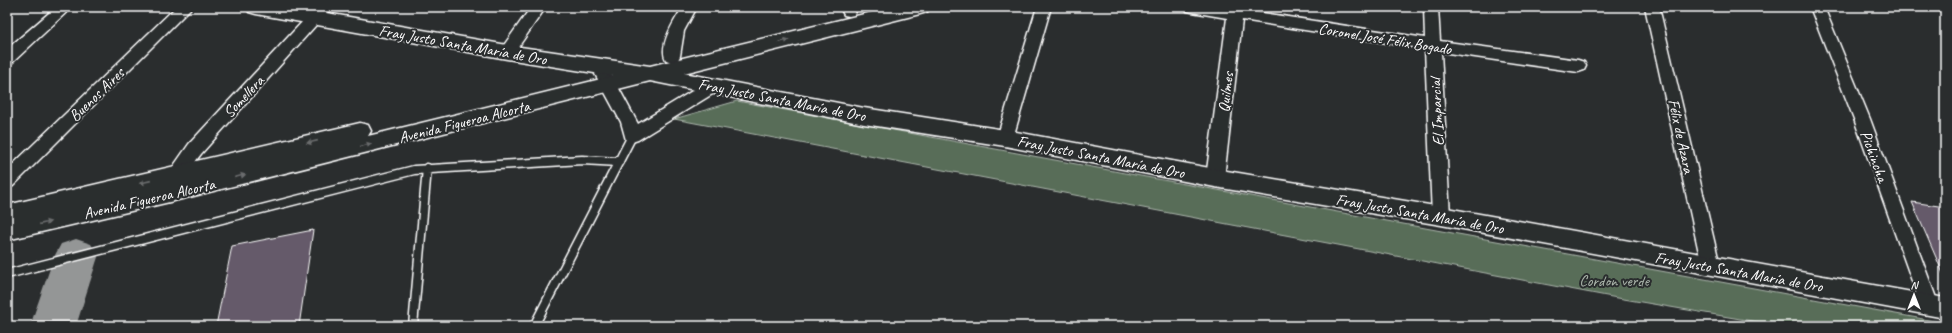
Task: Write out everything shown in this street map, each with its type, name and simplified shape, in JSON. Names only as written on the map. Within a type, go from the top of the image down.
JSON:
[{"type":"street","points":[[7,58],[65,7]]},
{"type":"street","name":"Buenos Aires","points":[[7,181],[185,7]]},
{"type":"street","name":"Fray Justo Santa María de Oro","points":[[256,7],[320,12],[611,76]]},
{"type":"street","points":[[507,52],[539,7]]},
{"type":"street","points":[[672,56],[676,31],[690,7]]},
{"type":"street","name":"Avenida Figueroa Alcorta","points":[[611,76],[651,74],[920,7]]},
{"type":"street","points":[[1005,138],[1044,7]]},
{"type":"street","name":"Coronel José Félix Bogado","points":[[1192,7],[1235,11],[1432,45],[1578,66]]},
{"type":"street","name":"El Imparcial","points":[[1431,7],[1441,216]]},
{"type":"street","name":"Félix de Azara","points":[[1652,7],[1711,266]]},
{"type":"street","name":"Pichincha","points":[[1816,7],[1862,119],[1933,317]]},
{"type":"street","name":"Avenida Figueroa Alcorta","points":[[7,232],[176,183],[611,76],[672,56],[855,8]]},
{"type":"street","name":"Quilmes","points":[[1214,178],[1235,11]]},
{"type":"street","name":"Somellera","points":[[176,183],[195,149],[320,12]]},
{"type":"street","name":"Fray Justo Santa María de Oro","points":[[651,74],[864,116],[1005,138],[1214,178],[1441,216],[1711,266],[1933,317]]},
{"type":"street","points":[[611,76],[620,107],[629,121],[632,136],[713,86]]},
{"type":"street","name":"Avenida Figueroa Alcorta","points":[[7,214],[176,183]]},
{"type":"lane","points":[[534,326],[632,136]]},
{"type":"lane","points":[[7,274],[427,168],[582,160],[618,162]]},
{"type":"lane","points":[[413,326],[427,168]]},
{"type":"green space","name":"Cordon verde","points":[[737,101],[1945,323],[1945,326],[1781,326],[1612,297],[674,119]]},
{"type":"building","points":[[1912,202],[1945,207],[1945,278]]},
{"type":"building","points":[[313,230],[299,326],[216,326],[232,246]]},
{"type":"taxiway","points":[[53,326],[76,257]]}]
